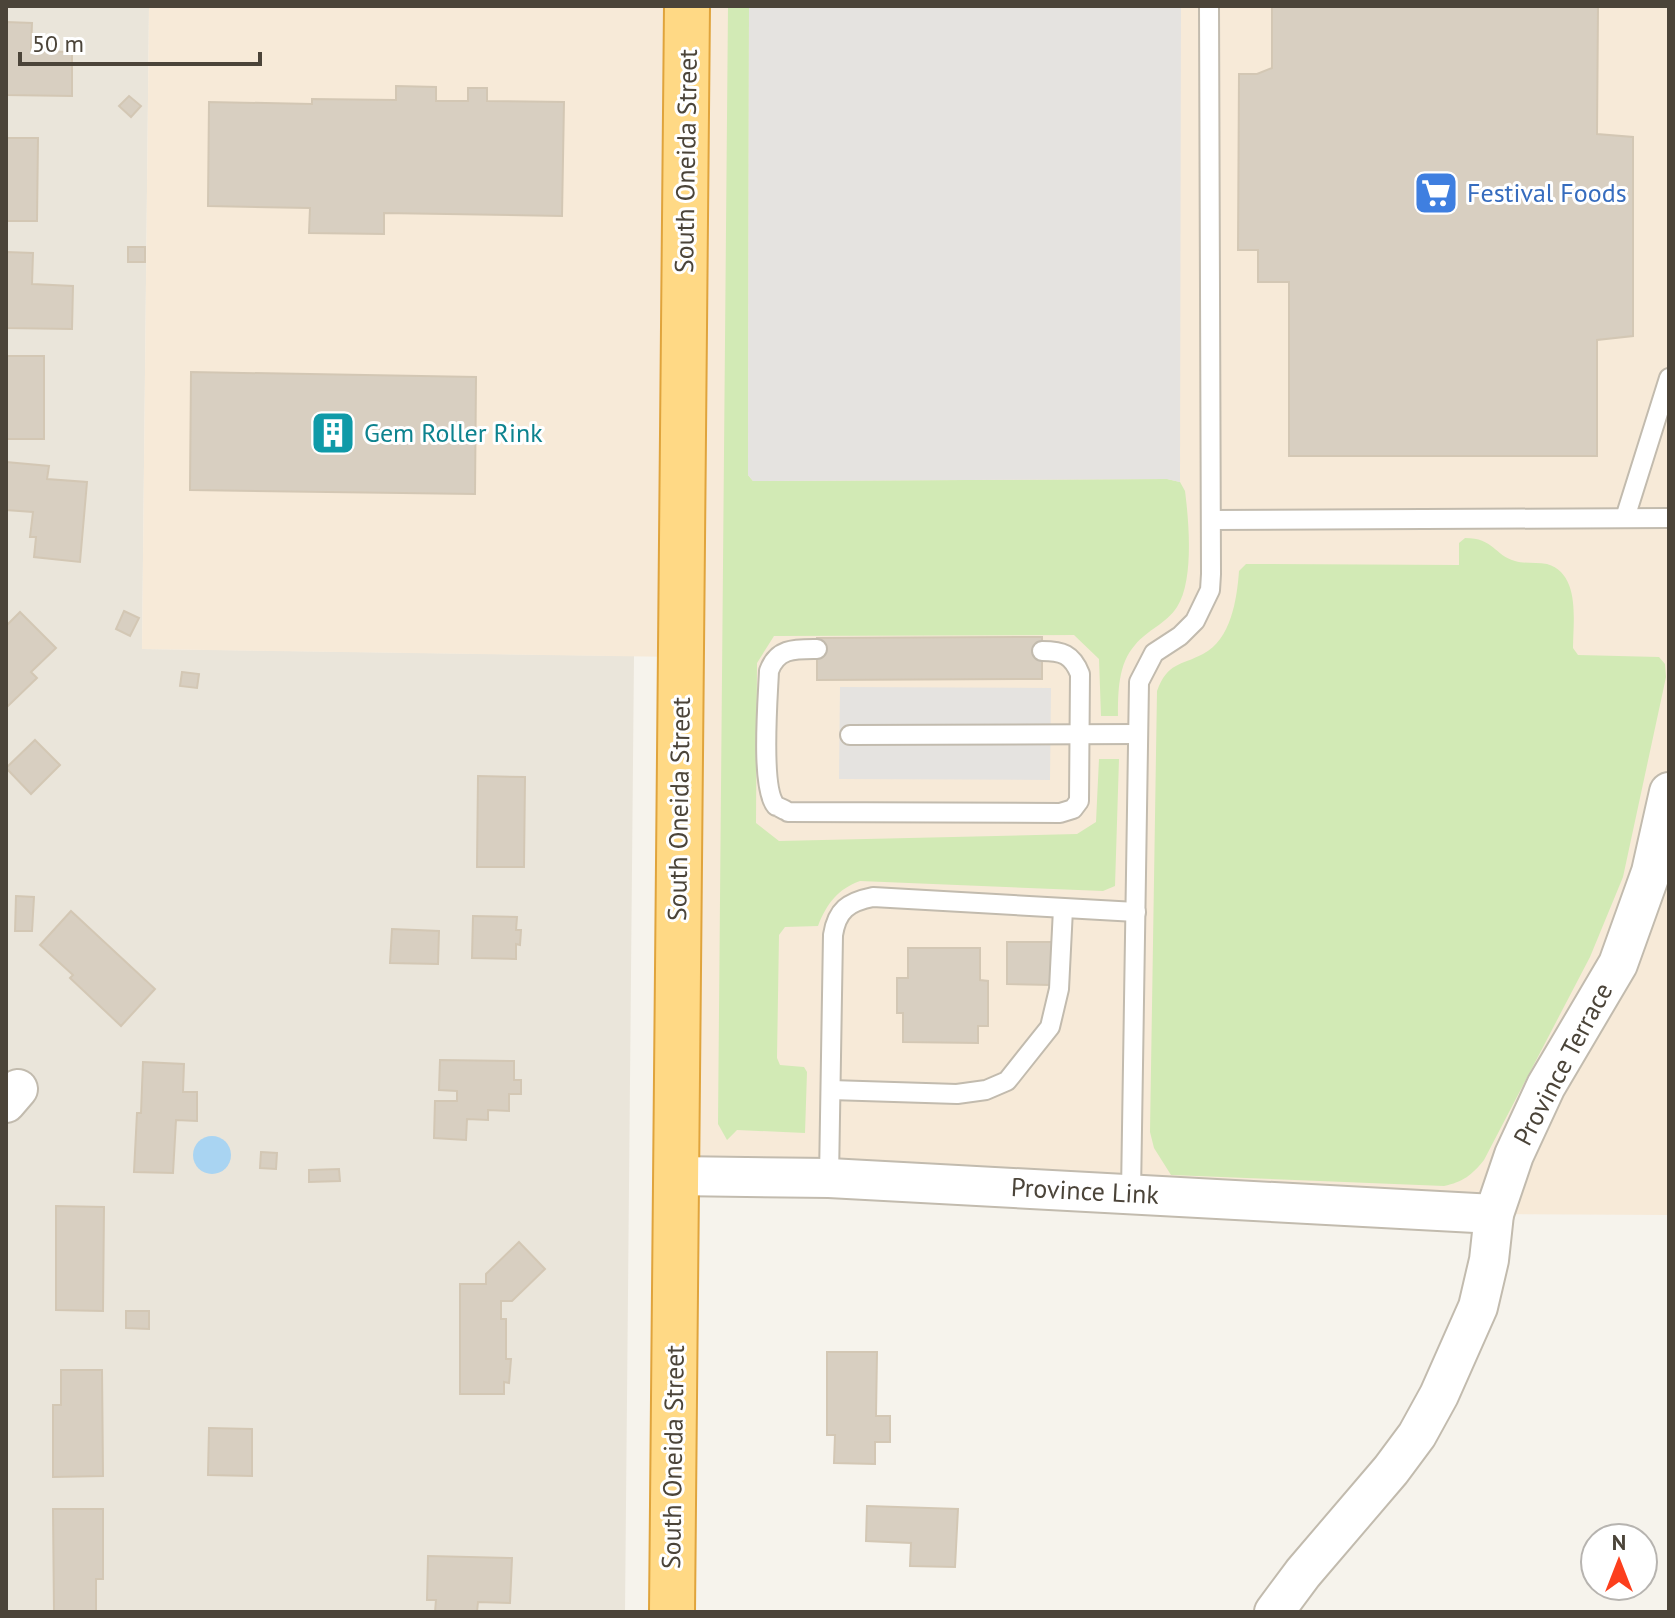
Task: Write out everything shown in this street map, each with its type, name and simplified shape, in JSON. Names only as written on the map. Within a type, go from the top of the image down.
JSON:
[{"type":"highway","name":"South Oneida Street","points":[[672,1612],[687,6]]},
{"type":"street","name":"Province Terrace","points":[[1274,1612],[1303,1573],[1391,1470],[1417,1435],[1439,1395],[1478,1307],[1489,1260],[1494,1214],[1514,1155],[1569,1045],[1618,964],[1651,872],[1669,792]]},
{"type":"street","name":"Province Link","points":[[675,1176],[829,1178],[1494,1214]]},
{"type":"lane","points":[[1131,1193],[1139,682],[1154,653],[1180,636],[1195,621],[1205,604],[1211,574],[1209,6]]},
{"type":"lane","points":[[1625,518],[1669,378]]},
{"type":"lane","points":[[1211,520],[1669,518]]},
{"type":"lane","points":[[817,649],[781,653],[773,660],[769,671],[766,776],[776,806],[788,812],[1060,813],[1073,809],[1079,801],[1080,674],[1068,655],[1042,651]]},
{"type":"lane","points":[[850,735],[1138,734]]},
{"type":"lane","points":[[829,1178],[833,935],[835,921],[843,908],[857,900],[873,897],[1136,912]]},
{"type":"lane","points":[[831,1090],[957,1094],[986,1090],[1007,1081],[1050,1027],[1059,989],[1063,909]]},
{"type":"shaded area","points":[[6,6],[149,6],[142,649],[634,656],[625,1612],[6,1612]]},
{"type":"shaded area","points":[[149,6],[1669,6],[1669,1215],[1494,1214],[675,1176],[679,657],[142,649]]},
{"type":"shaded area","points":[[749,6],[1181,6],[1180,482],[1167,479],[753,481],[748,475]]},
{"type":"shaded area","points":[[840,687],[1051,688],[1050,780],[839,779]]},
{"type":"green space","points":[[728,6],[749,6],[748,475],[753,481],[1167,479],[1180,482],[1185,491],[1189,551],[1186,582],[1177,607],[1140,640],[1125,661],[1119,688],[1118,716],[1101,716],[1099,659],[1074,635],[774,636],[757,663],[756,823],[779,841],[1077,834],[1096,822],[1099,759],[1119,759],[1115,886],[1103,891],[860,881],[834,898],[818,926],[785,927],[779,935],[777,1058],[780,1065],[804,1067],[807,1072],[805,1133],[737,1130],[727,1140],[718,1124]]},
{"type":"green space","points":[[1465,538],[1482,541],[1515,561],[1547,564],[1558,569],[1570,588],[1573,600],[1573,648],[1578,655],[1659,657],[1665,664],[1666,677],[1623,877],[1590,957],[1484,1160],[1462,1180],[1444,1186],[1171,1175],[1154,1148],[1150,1132],[1157,691],[1161,682],[1170,670],[1213,648],[1220,639],[1231,618],[1239,571],[1246,564],[1459,565],[1459,543]]},
{"type":"water","points":[[212,1136],[226,1141],[231,1155],[226,1169],[212,1174],[198,1169],[193,1155],[198,1141]]},
{"type":"building","name":"Festival Foods","points":[[1272,6],[1598,6],[1597,134],[1633,137],[1633,336],[1597,340],[1597,456],[1289,456],[1289,282],[1258,282],[1258,250],[1238,250],[1239,74],[1257,74],[1272,68]]},
{"type":"building","points":[[6,22],[32,23],[31,51],[72,52],[72,96],[6,95]]},
{"type":"building","points":[[396,86],[436,87],[436,101],[468,101],[468,88],[487,88],[487,101],[564,102],[562,216],[384,213],[384,234],[309,233],[310,208],[208,206],[209,102],[312,104],[312,99],[396,100]]},
{"type":"building","points":[[129,96],[141,106],[131,117],[119,106]]},
{"type":"building","points":[[6,138],[38,138],[37,221],[6,221]]},
{"type":"building","points":[[128,247],[145,247],[145,262],[128,262]]},
{"type":"building","points":[[6,252],[33,253],[32,284],[73,286],[72,329],[6,328]]},
{"type":"building","points":[[6,356],[44,356],[44,439],[6,439]]},
{"type":"building","name":"Gem Roller Rink","points":[[191,372],[476,377],[475,494],[190,490]]},
{"type":"building","points":[[6,462],[49,466],[47,479],[87,482],[80,562],[34,557],[36,537],[30,537],[33,512],[6,510]]},
{"type":"building","points":[[124,611],[139,618],[130,636],[116,629]]},
{"type":"building","points":[[20,612],[56,648],[31,672],[37,678],[6,708],[6,626]]},
{"type":"building","points":[[1042,637],[1042,679],[817,680],[817,638]]},
{"type":"building","points":[[182,672],[199,674],[197,688],[180,686]]},
{"type":"building","points":[[35,740],[60,765],[31,794],[6,768]]},
{"type":"building","points":[[478,776],[525,777],[524,867],[477,867]]},
{"type":"building","points":[[16,896],[34,897],[32,931],[15,931]]},
{"type":"building","points":[[71,911],[155,989],[121,1026],[40,945]]},
{"type":"building","points":[[473,916],[517,917],[516,930],[521,930],[520,945],[516,944],[516,959],[472,958]]},
{"type":"building","points":[[392,929],[439,931],[438,964],[390,963]]},
{"type":"building","points":[[1007,942],[1052,942],[1051,985],[1007,984]]},
{"type":"building","points":[[908,948],[980,948],[980,980],[988,981],[988,1026],[978,1026],[978,1043],[903,1042],[903,1013],[897,1013],[897,978],[908,978]]},
{"type":"building","points":[[440,1060],[514,1061],[514,1080],[521,1080],[521,1094],[509,1094],[509,1111],[488,1110],[488,1120],[467,1119],[466,1140],[434,1138],[435,1101],[457,1101],[457,1091],[439,1090]]},
{"type":"building","points":[[143,1062],[184,1064],[183,1092],[197,1092],[197,1121],[176,1120],[173,1173],[134,1172]]},
{"type":"building","points":[[261,1152],[277,1153],[276,1169],[260,1168]]},
{"type":"building","points":[[339,1169],[340,1181],[309,1182],[309,1170]]},
{"type":"building","points":[[56,1206],[104,1207],[103,1311],[56,1310]]},
{"type":"building","points":[[519,1242],[545,1269],[512,1301],[501,1301],[501,1319],[506,1319],[506,1359],[511,1359],[509,1383],[504,1382],[504,1394],[460,1394],[460,1284],[486,1284],[486,1274]]},
{"type":"building","points":[[126,1311],[149,1311],[149,1329],[126,1328]]},
{"type":"building","points":[[827,1352],[877,1352],[876,1416],[890,1416],[890,1442],[875,1442],[875,1464],[834,1463],[835,1435],[827,1435]]},
{"type":"building","points":[[61,1370],[102,1370],[103,1476],[53,1477],[53,1405],[61,1405]]},
{"type":"building","points":[[209,1428],[252,1429],[252,1476],[208,1475]]},
{"type":"building","points":[[867,1506],[958,1509],[955,1567],[910,1566],[911,1543],[866,1541]]},
{"type":"building","points":[[53,1509],[103,1509],[103,1579],[96,1579],[96,1612],[54,1612]]},
{"type":"building","points":[[428,1556],[512,1558],[510,1603],[478,1602],[477,1612],[435,1612],[436,1600],[427,1600]]},
{"type":"place","name":"Festival Foods","points":[[1436,193]]},
{"type":"place","name":"Gem Roller Rink","points":[[333,433]]}]
